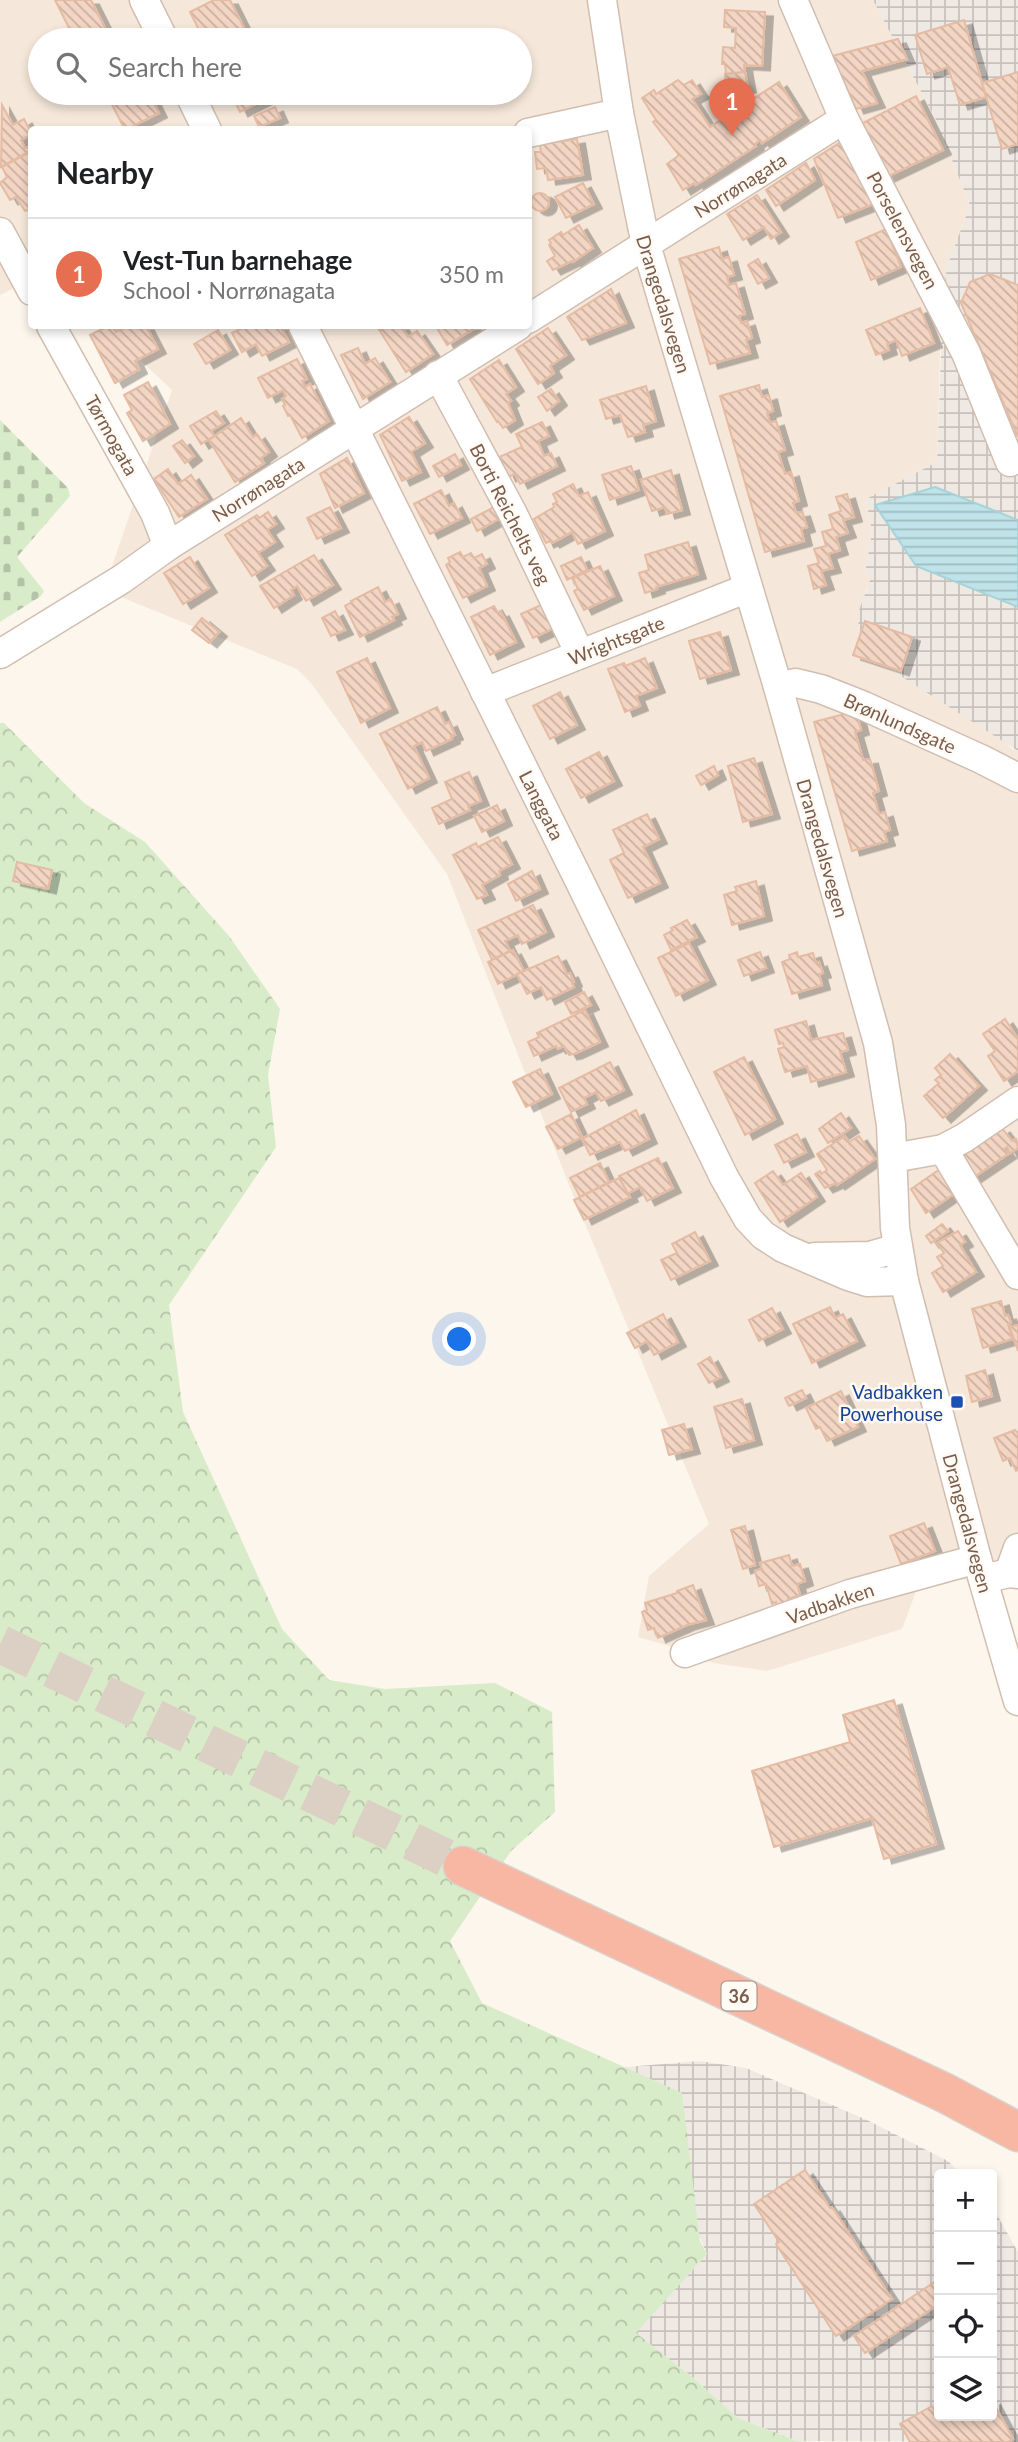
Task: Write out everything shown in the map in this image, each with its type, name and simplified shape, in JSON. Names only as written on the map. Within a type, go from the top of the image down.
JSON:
[{"type":"highway","name":"36","points":[[463,1866],[932,2087],[1017,2130]]},
{"type":"street","points":[[144,0],[158,28]]},
{"type":"street","name":"Drangedalsvegen","points":[[602,0],[619,113],[646,245],[778,687],[878,1042],[888,1098],[898,1248],[904,1281],[1001,1566],[1018,1701]]},
{"type":"street","name":"Porselensvegen","points":[[793,0],[844,119],[966,353],[1010,462]]},
{"type":"street","points":[[195,105],[205,126]]},
{"type":"street","points":[[532,132],[619,113]]},
{"type":"street","name":"Norrønagata","points":[[532,316],[844,119]]},
{"type":"street","points":[[0,232],[28,284]]},
{"type":"street","name":"Tørmogata","points":[[53,329],[155,513],[168,546]]},
{"type":"street","name":"Langgata","points":[[304,329],[737,1202],[748,1219],[783,1248],[867,1282],[904,1281]]},
{"type":"street","name":"Norrønagata","points":[[0,654],[513,329]]},
{"type":"street","name":"Borti Reichelts veg","points":[[438,375],[513,514],[580,654]]},
{"type":"street","name":"Wrightsgate","points":[[485,692],[748,588]]},
{"type":"street","name":"Brønlundsgate","points":[[778,687],[796,683],[821,690],[899,722],[1018,778]]},
{"type":"street","points":[[893,1158],[943,1149],[1018,1101]]},
{"type":"street","points":[[943,1149],[1018,1275]]},
{"type":"street","name":"Langgata","points":[[809,1257],[870,1256],[898,1248]]},
{"type":"street","name":"Vadbakken","points":[[685,1653],[850,1594],[1001,1566]]},
{"type":"shaded area","points":[[0,0],[873,0],[936,120],[970,205],[947,267],[941,320],[937,462],[866,499],[872,532],[865,574],[872,578],[865,592],[1012,749],[1018,751],[1018,1579],[954,1580],[917,1589],[902,1629],[767,1671],[713,1663],[683,1650],[638,1637],[649,1576],[709,1524],[569,1185],[447,874],[311,683],[297,669],[104,590],[172,390],[107,329],[532,329],[532,126],[28,126],[26,282],[0,295]]},
{"type":"shaded area","points":[[873,0],[1018,0],[1018,751],[865,653],[859,636],[858,613],[871,578],[865,574],[872,532],[866,499],[937,462],[943,297],[947,267],[970,205],[936,120]]},
{"type":"shaded area","points":[[700,2061],[746,2068],[867,2120],[948,2161],[956,2169],[934,2169],[934,2421],[997,2421],[997,2215],[1018,2252],[1018,2442],[797,2441],[738,2418],[691,2376],[635,2333],[707,2254],[626,2067]]},
{"type":"green space","points":[[0,420],[68,488],[70,496],[17,557],[44,591],[41,596],[0,622]]},
{"type":"green space","points":[[0,723],[4,723],[84,803],[145,842],[229,936],[280,1009],[268,1075],[276,1147],[169,1305],[183,1412],[282,1629],[329,1680],[385,1689],[495,1683],[552,1712],[555,1812],[511,1851],[450,1941],[482,2003],[682,2093],[700,2241],[707,2254],[636,2333],[691,2376],[738,2418],[797,2441],[812,2442],[0,2442]]},
{"type":"water","points":[[935,487],[1018,520],[1018,607],[916,566],[875,505]]},
{"type":"building","points":[[55,0],[91,0],[105,28],[69,28]]},
{"type":"building","points":[[214,0],[230,0],[244,28],[198,28],[190,12]]},
{"type":"building","points":[[725,10],[765,12],[762,66],[744,65],[745,72],[726,74],[725,64],[722,64],[723,47],[735,48],[736,28],[724,27]]},
{"type":"building","points":[[964,20],[986,97],[960,105],[948,67],[927,74],[915,35]]},
{"type":"building","points":[[898,39],[907,59],[862,71],[877,103],[856,109],[832,56]]},
{"type":"building","points":[[745,72],[748,88],[727,90],[725,74]]},
{"type":"building","points":[[1018,72],[1018,144],[1002,149],[982,83]]},
{"type":"building","points":[[678,80],[684,85],[692,80],[701,94],[692,99],[710,127],[779,82],[801,117],[762,143],[760,140],[756,146],[696,185],[694,183],[683,190],[667,164],[678,154],[653,122],[656,120],[642,98],[654,90],[656,94]]},
{"type":"building","points":[[916,96],[943,150],[887,177],[861,124]]},
{"type":"building","points":[[2,105],[13,125],[24,119],[28,126],[28,136],[21,140],[25,148],[28,147],[28,152],[1,167]]},
{"type":"building","points":[[112,105],[155,105],[159,113],[133,126],[123,126]]},
{"type":"building","points":[[237,105],[254,105],[240,112]]},
{"type":"building","points":[[275,107],[280,118],[259,126],[254,116]]},
{"type":"building","points":[[577,139],[583,175],[548,180],[546,168],[537,169],[535,152],[541,152],[540,146],[543,144]]},
{"type":"building","points":[[841,142],[876,203],[838,218],[814,159]]},
{"type":"building","points":[[28,153],[28,210],[25,211],[16,197],[10,200],[0,183],[7,177],[2,167]]},
{"type":"building","points":[[806,163],[815,180],[776,206],[766,190]]},
{"type":"building","points":[[583,183],[594,204],[566,218],[555,197]]},
{"type":"building","points":[[537,194],[543,194],[548,199],[548,205],[543,210],[537,210],[532,205],[532,199]]},
{"type":"building","points":[[757,195],[781,232],[771,239],[764,227],[743,240],[727,214]]},
{"type":"building","points":[[579,225],[593,248],[573,262],[553,270],[547,261],[555,256],[549,240]]},
{"type":"building","points":[[886,229],[901,267],[871,280],[856,242]]},
{"type":"building","points":[[719,247],[722,259],[729,257],[734,275],[727,277],[729,285],[736,283],[745,314],[739,316],[741,323],[747,321],[752,338],[746,340],[750,353],[710,364],[679,259]]},
{"type":"building","points":[[758,259],[769,278],[758,284],[748,265]]},
{"type":"building","points":[[990,274],[1018,285],[1018,437],[961,303],[970,282]]},
{"type":"building","points":[[611,289],[626,323],[582,340],[567,317]]},
{"type":"building","points":[[920,308],[934,343],[902,356],[896,340],[887,344],[889,350],[876,355],[866,330]]},
{"type":"building","points":[[548,328],[566,355],[550,366],[554,373],[538,384],[516,349]]},
{"type":"building","points":[[102,329],[114,329],[116,332],[122,329],[148,329],[158,349],[135,361],[139,369],[115,383],[90,335]]},
{"type":"building","points":[[240,329],[282,329],[289,342],[262,356],[256,344],[242,352],[232,333]]},
{"type":"building","points":[[379,329],[403,329],[408,337],[417,331],[433,354],[406,372]]},
{"type":"building","points":[[438,329],[473,329],[447,345]]},
{"type":"building","points":[[218,330],[230,350],[206,364],[194,344]]},
{"type":"building","points":[[358,348],[365,364],[375,358],[390,382],[363,399],[341,355]]},
{"type":"building","points":[[297,359],[307,379],[302,381],[305,387],[310,384],[329,421],[302,438],[283,406],[285,405],[282,399],[286,396],[283,390],[268,398],[258,378]]},
{"type":"building","points":[[499,360],[516,387],[506,394],[511,401],[508,403],[515,420],[503,428],[470,379]]},
{"type":"building","points":[[148,382],[170,424],[143,441],[127,413],[132,410],[124,395]]},
{"type":"building","points":[[759,385],[762,397],[769,395],[773,411],[767,413],[770,423],[776,421],[785,450],[778,452],[785,474],[791,472],[799,501],[793,503],[796,513],[802,512],[807,527],[801,529],[804,541],[765,552],[720,396]]},
{"type":"building","points":[[646,386],[656,421],[643,425],[645,432],[628,437],[620,415],[606,419],[600,400]]},
{"type":"building","points":[[551,389],[559,401],[547,411],[538,397]]},
{"type":"building","points":[[216,411],[224,423],[211,431],[214,436],[201,444],[190,426]]},
{"type":"building","points":[[409,417],[425,443],[411,452],[421,472],[402,481],[380,435]]},
{"type":"building","points":[[241,418],[253,437],[257,434],[269,452],[261,458],[264,463],[235,482],[209,440]]},
{"type":"building","points":[[542,422],[549,436],[538,441],[544,456],[551,453],[557,466],[520,484],[515,474],[508,477],[499,457],[522,447],[516,434]]},
{"type":"building","points":[[182,440],[194,456],[185,463],[173,446]]},
{"type":"building","points":[[455,454],[461,465],[439,477],[433,466]]},
{"type":"building","points":[[347,458],[364,493],[335,508],[320,474]]},
{"type":"building","points":[[631,466],[639,490],[610,500],[602,475]]},
{"type":"building","points":[[168,469],[178,484],[191,475],[207,499],[179,517],[154,479]]},
{"type":"building","points":[[671,470],[682,510],[667,514],[665,507],[652,511],[641,480]]},
{"type":"building","points":[[573,484],[579,496],[588,492],[605,531],[578,544],[572,532],[552,543],[546,543],[534,519],[554,507],[553,504],[557,502],[553,494]]},
{"type":"building","points":[[441,490],[449,506],[454,503],[462,518],[430,534],[414,504]]},
{"type":"building","points":[[847,494],[854,517],[843,520],[848,533],[836,537],[840,550],[828,554],[833,568],[821,571],[826,585],[814,589],[808,566],[819,563],[814,549],[826,546],[822,532],[833,529],[829,515],[841,511],[836,497]]},
{"type":"building","points":[[330,507],[341,528],[317,539],[307,518]]},
{"type":"building","points":[[494,507],[500,518],[477,531],[471,519]]},
{"type":"building","points":[[268,512],[276,524],[267,530],[275,542],[258,553],[267,566],[252,576],[225,535],[257,515],[259,518]]},
{"type":"building","points":[[688,542],[698,574],[645,593],[639,573],[649,570],[645,555]]},
{"type":"building","points":[[460,552],[463,557],[471,553],[474,558],[482,554],[487,564],[479,568],[487,586],[463,598],[446,565],[450,562],[448,558]]},
{"type":"building","points":[[314,555],[333,585],[306,601],[297,586],[291,590],[294,595],[274,608],[260,586]]},
{"type":"building","points":[[190,557],[209,588],[183,604],[164,573]]},
{"type":"building","points":[[581,557],[587,570],[567,580],[561,566]]},
{"type":"building","points":[[600,566],[614,596],[584,610],[574,591],[578,589],[573,578]]},
{"type":"building","points":[[378,587],[385,602],[391,599],[398,614],[392,617],[394,620],[360,637],[345,606]]},
{"type":"building","points":[[543,604],[554,628],[533,638],[521,614]]},
{"type":"building","points":[[494,606],[498,613],[501,612],[516,642],[490,655],[471,617]]},
{"type":"building","points":[[335,611],[345,630],[331,636],[322,618]]},
{"type":"building","points":[[202,618],[219,632],[209,643],[192,630]]},
{"type":"building","points":[[865,621],[912,637],[901,671],[853,655]]},
{"type":"building","points":[[720,632],[731,670],[700,679],[689,641]]},
{"type":"building","points":[[367,658],[390,708],[361,723],[337,672]]},
{"type":"building","points":[[645,658],[657,688],[636,696],[640,706],[625,712],[608,669]]},
{"type":"building","points":[[560,692],[577,725],[550,739],[533,706]]},
{"type":"building","points":[[437,707],[445,724],[449,722],[455,735],[426,751],[422,742],[414,746],[429,778],[408,789],[380,734]]},
{"type":"building","points":[[856,711],[861,730],[855,732],[863,760],[870,759],[879,791],[873,793],[879,814],[885,812],[890,830],[884,832],[887,841],[852,851],[814,722]]},
{"type":"building","points":[[599,752],[614,781],[581,798],[566,769]]},
{"type":"building","points":[[754,758],[772,814],[743,822],[728,766]]},
{"type":"building","points":[[714,766],[718,775],[701,785],[696,776]]},
{"type":"building","points":[[469,772],[481,801],[468,806],[470,810],[439,824],[432,808],[452,799],[445,782]]},
{"type":"building","points":[[497,805],[504,821],[482,832],[474,816]]},
{"type":"building","points":[[647,814],[659,839],[643,847],[660,883],[628,898],[610,860],[624,853],[613,830]]},
{"type":"building","points":[[498,837],[512,864],[499,871],[500,875],[482,885],[487,895],[477,899],[453,855],[476,843],[478,847]]},
{"type":"building","points":[[17,862],[52,870],[48,889],[13,881]]},
{"type":"building","points":[[532,871],[540,889],[516,901],[508,884]]},
{"type":"building","points":[[756,881],[764,916],[732,925],[724,895],[737,891],[735,887]]},
{"type":"building","points":[[533,905],[546,932],[522,944],[518,935],[505,941],[510,951],[492,960],[478,930]]},
{"type":"building","points":[[687,920],[697,937],[671,950],[664,935]]},
{"type":"building","points":[[689,943],[708,980],[676,996],[658,958]]},
{"type":"building","points":[[513,950],[524,971],[498,984],[488,962]]},
{"type":"building","points":[[760,952],[766,968],[744,976],[738,960]]},
{"type":"building","points":[[797,952],[798,957],[813,953],[823,973],[819,974],[822,985],[792,994],[782,962]]},
{"type":"building","points":[[558,956],[567,974],[570,973],[574,987],[547,1000],[541,987],[527,994],[517,974]]},
{"type":"building","points":[[584,992],[591,1005],[571,1014],[565,1002]]},
{"type":"building","points":[[585,1010],[600,1042],[574,1054],[569,1055],[564,1046],[558,1049],[556,1046],[534,1056],[528,1042],[539,1037],[537,1033]]},
{"type":"building","points":[[1005,1019],[1018,1039],[1018,1071],[1004,1081],[988,1056],[995,1051],[983,1034]]},
{"type":"building","points":[[806,1021],[811,1040],[843,1033],[848,1050],[840,1052],[846,1072],[811,1082],[807,1066],[785,1072],[778,1049],[784,1047],[783,1043],[779,1044],[775,1030]]},
{"type":"building","points":[[950,1054],[979,1086],[943,1118],[924,1096],[939,1083],[935,1080],[941,1075],[935,1068]]},
{"type":"building","points":[[744,1057],[775,1119],[745,1135],[714,1072]]},
{"type":"building","points":[[610,1062],[624,1090],[601,1101],[596,1092],[584,1098],[587,1104],[571,1112],[559,1088]]},
{"type":"building","points":[[540,1069],[552,1094],[526,1107],[513,1082]]},
{"type":"building","points":[[636,1110],[649,1139],[625,1151],[620,1142],[590,1155],[582,1139]]},
{"type":"building","points":[[841,1113],[851,1128],[828,1143],[819,1129]]},
{"type":"building","points":[[571,1114],[582,1137],[558,1149],[546,1127]]},
{"type":"building","points":[[1002,1128],[1012,1141],[1016,1139],[1018,1148],[1010,1153],[1007,1147],[1004,1149],[1008,1154],[971,1179],[957,1159]]},
{"type":"building","points":[[797,1134],[806,1152],[784,1163],[775,1145]]},
{"type":"building","points":[[845,1136],[849,1142],[859,1136],[875,1159],[837,1185],[836,1183],[825,1188],[815,1174],[827,1170],[817,1154]]},
{"type":"building","points":[[658,1158],[673,1188],[647,1201],[640,1187],[627,1194],[619,1176]]},
{"type":"building","points":[[600,1163],[609,1182],[580,1197],[570,1178]]},
{"type":"building","points":[[943,1167],[958,1191],[926,1213],[911,1189]]},
{"type":"building","points":[[773,1171],[783,1185],[801,1173],[817,1197],[780,1222],[755,1183]]},
{"type":"building","points":[[619,1178],[630,1197],[584,1220],[574,1200]]},
{"type":"building","points":[[942,1224],[948,1231],[931,1243],[926,1236]]},
{"type":"building","points":[[958,1231],[965,1242],[960,1245],[976,1272],[943,1292],[932,1273],[943,1266],[937,1257],[944,1253],[937,1243]]},
{"type":"building","points":[[695,1232],[710,1261],[671,1280],[661,1260],[677,1253],[672,1244]]},
{"type":"building","points":[[1001,1301],[1005,1316],[1008,1315],[1011,1323],[1008,1324],[1012,1339],[983,1348],[972,1309]]},
{"type":"building","points":[[830,1307],[835,1318],[843,1314],[857,1341],[812,1363],[793,1324]]},
{"type":"building","points":[[772,1308],[783,1329],[759,1341],[749,1320]]},
{"type":"building","points":[[663,1314],[678,1342],[654,1355],[647,1341],[635,1348],[627,1333]]},
{"type":"building","points":[[1018,1325],[1018,1351],[1010,1327]]},
{"type":"building","points":[[710,1357],[721,1377],[709,1383],[698,1364]]},
{"type":"building","points":[[985,1370],[992,1396],[972,1402],[966,1376]]},
{"type":"building","points":[[802,1390],[806,1398],[789,1406],[785,1398]]},
{"type":"building","points":[[841,1391],[858,1427],[827,1441],[820,1427],[816,1429],[806,1408]]},
{"type":"building","points":[[742,1399],[754,1440],[726,1448],[714,1407]]},
{"type":"building","points":[[684,1424],[692,1449],[669,1455],[662,1430]]},
{"type":"building","points":[[1015,1430],[1018,1433],[1016,1471],[1010,1458],[1003,1461],[994,1438]]},
{"type":"building","points":[[924,1523],[935,1551],[901,1564],[890,1536]]},
{"type":"building","points":[[745,1526],[755,1565],[743,1569],[731,1530]]},
{"type":"building","points":[[789,1555],[792,1566],[800,1564],[805,1581],[797,1584],[800,1595],[788,1599],[790,1605],[777,1608],[776,1602],[772,1604],[766,1584],[759,1586],[755,1571],[762,1569],[760,1563]]},
{"type":"building","points":[[693,1585],[706,1620],[658,1638],[654,1628],[648,1630],[642,1612],[647,1610],[645,1603]]},
{"type":"building","points":[[894,1700],[936,1844],[884,1859],[872,1818],[774,1847],[752,1771],[850,1742],[843,1715]]},
{"type":"building","points":[[805,2170],[892,2299],[836,2336],[776,2244],[779,2242],[754,2204]]},
{"type":"building","points":[[934,2282],[934,2307],[865,2353],[854,2336]]},
{"type":"building","points":[[932,2406],[934,2421],[997,2421],[997,2409],[1013,2439],[1008,2442],[910,2442],[900,2424]]},
{"type":"tunnel","points":[[0,1644],[463,1866]]},
{"type":"place","name":"Vest-Tun barnehage","points":[[732,136]]},
{"type":"place","name":"Vadbakken Powerhouse","points":[[957,1402]]}]
